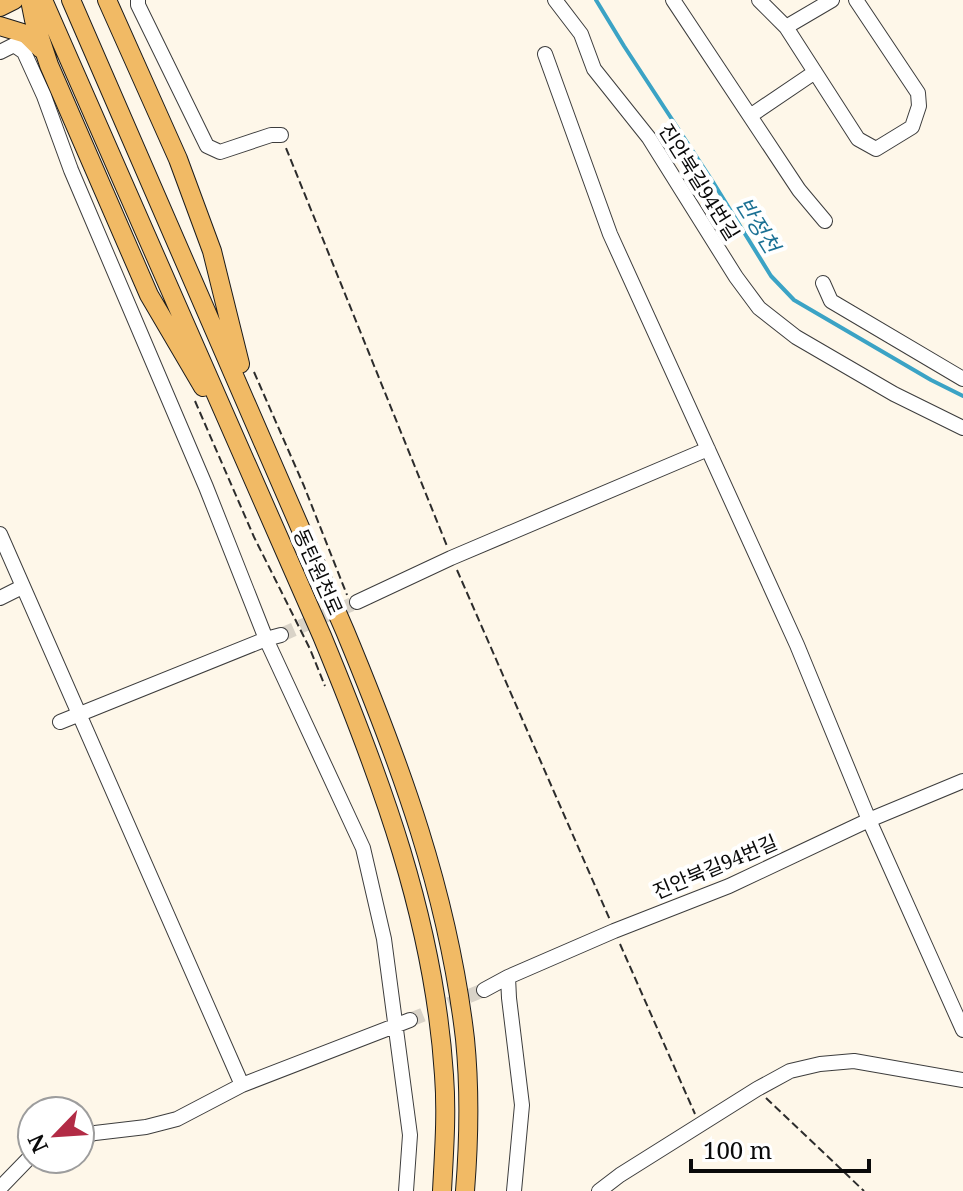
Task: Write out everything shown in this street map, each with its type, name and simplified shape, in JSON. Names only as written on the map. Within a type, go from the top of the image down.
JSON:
[{"type":"main road","points":[[0,7],[14,0]]},
{"type":"main road","points":[[30,0],[49,65]]},
{"type":"main road","name":"동탄원천로","points":[[43,0],[357,721],[390,811],[406,862],[432,971],[440,1029],[445,1107],[442,1191]]},
{"type":"main road","name":"동탄원천로","points":[[71,0],[387,734],[418,820],[457,983],[465,1042],[468,1099],[465,1191]]},
{"type":"main road","points":[[107,0],[178,159],[212,251],[259,432]]},
{"type":"main road","points":[[0,26],[26,34],[40,46],[149,295],[237,442]]},
{"type":"street","points":[[138,0],[207,146],[220,152],[271,135],[281,135]]},
{"type":"street","name":"진안북길94번길","points":[[555,0],[581,34],[594,69],[649,138],[736,277],[759,308],[796,337],[894,394],[963,428]]},
{"type":"street","points":[[673,0],[799,190],[825,221]]},
{"type":"street","points":[[759,0],[786,27],[858,139],[876,149],[912,127],[919,106],[918,93],[856,0]]},
{"type":"street","points":[[786,27],[832,0]]},
{"type":"street","points":[[0,52],[14,45],[24,52],[206,487],[266,639],[363,848],[384,939],[410,1135],[406,1191]]},
{"type":"street","points":[[545,54],[610,234],[797,645],[869,820],[963,1030]]},
{"type":"street","points":[[750,116],[815,72]]},
{"type":"street","points":[[823,283],[831,301],[963,379]]},
{"type":"street","points":[[357,602],[451,558],[708,449]]},
{"type":"street","points":[[0,534],[242,1085]]},
{"type":"street","points":[[0,598],[22,587]]},
{"type":"street","points":[[60,722],[281,635]]},
{"type":"street","name":"진안북길94번길","points":[[484,990],[614,931],[729,886],[869,820],[963,781]]},
{"type":"street","points":[[508,977],[522,1105],[514,1191]]},
{"type":"street","points":[[96,1133],[146,1127],[177,1119],[242,1085],[410,1020]]},
{"type":"street","points":[[599,1191],[790,1071],[854,1061],[963,1080]]},
{"type":"street","points":[[0,1188],[16,1172]]},
{"type":"path","points":[[281,135],[451,558],[700,1126]]},
{"type":"path","points":[[757,1089],[864,1191]]},
{"type":"waterway","name":"반정천","points":[[596,0],[771,276],[794,300],[963,396]]},
{"type":"tunnel","points":[[281,635],[357,602]]},
{"type":"tunnel","points":[[410,1020],[484,990]]}]
